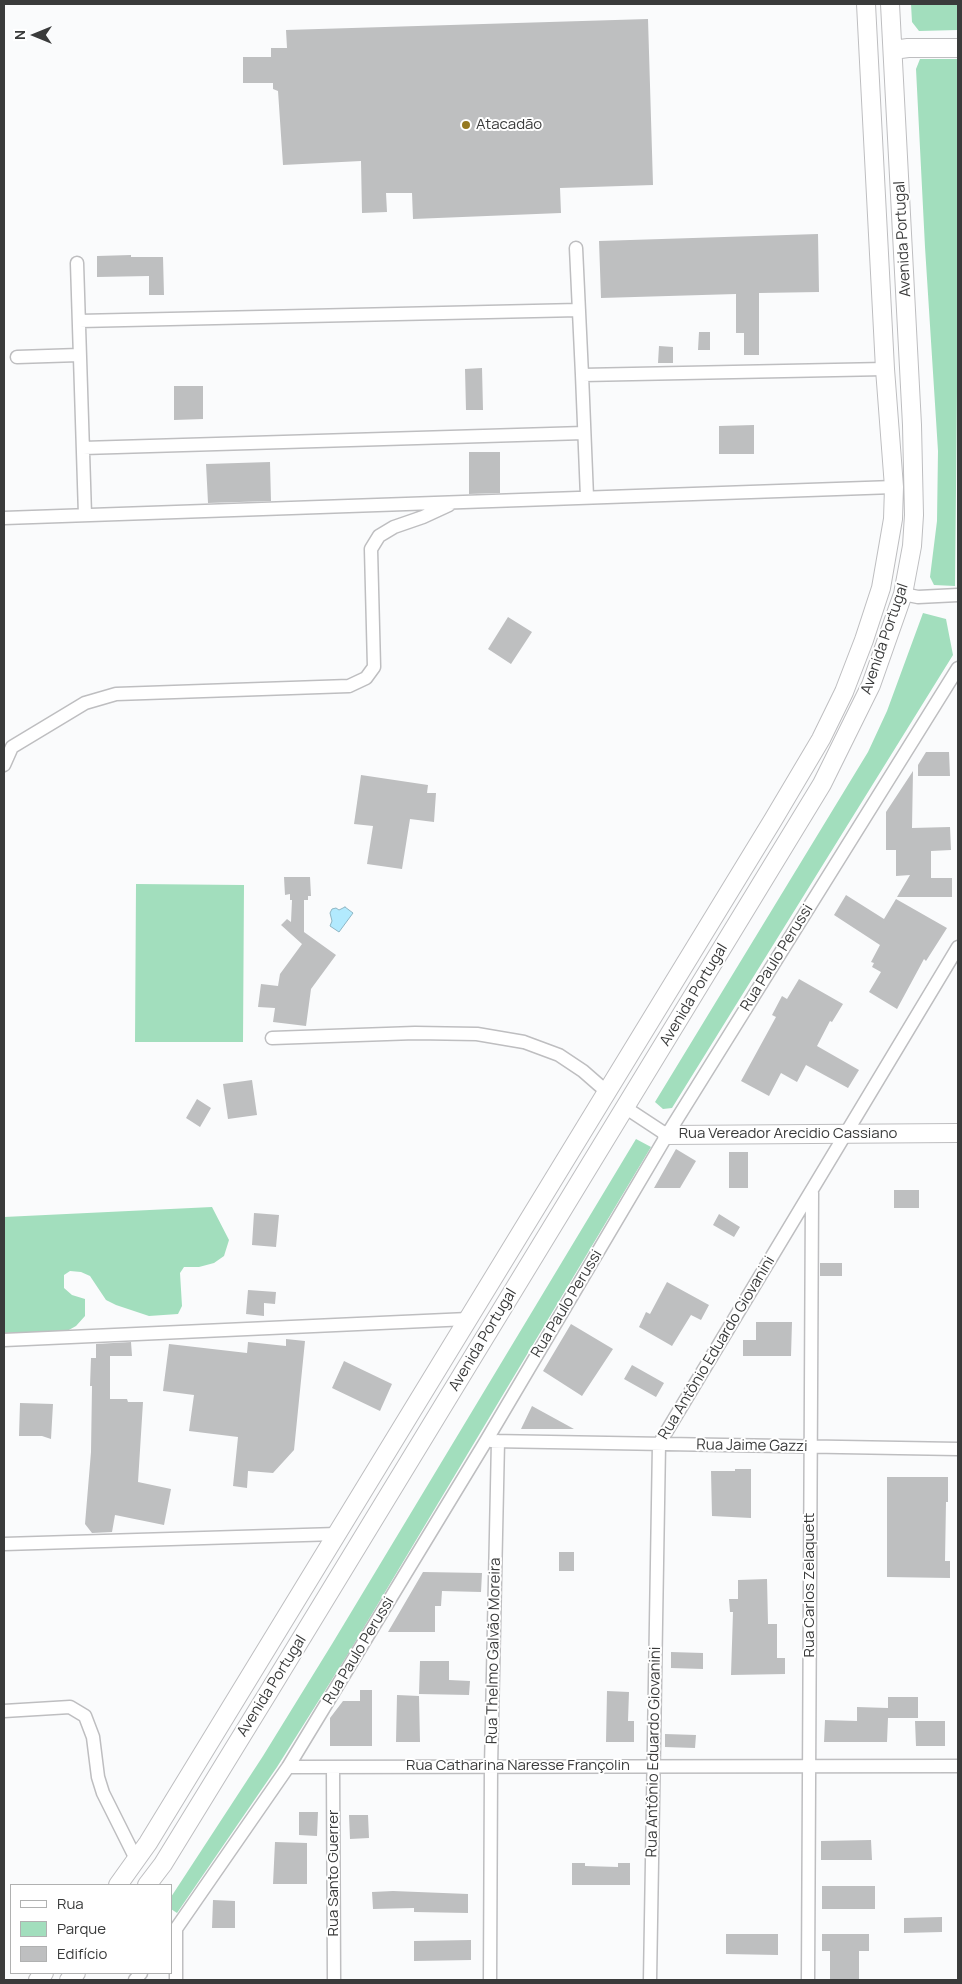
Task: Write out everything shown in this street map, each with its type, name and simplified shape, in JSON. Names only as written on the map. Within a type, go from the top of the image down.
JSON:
[{"type":"main road","points":[[119,1884],[337,1534],[744,868],[820,739],[844,692],[881,588],[893,519],[894,487],[885,369],[866,4]]},
{"type":"main road","name":"Avenida Portugal","points":[[148,1884],[163,1864],[822,784],[872,685],[904,594],[912,546],[914,470],[890,4]]},
{"type":"main road","points":[[893,50],[908,48],[958,48]]},
{"type":"main road","points":[[773,820],[792,833]]},
{"type":"main road","points":[[744,868],[764,880]]},
{"type":"main road","name":"Rua Vereador Arecidio Cassiano","points":[[667,1135],[958,1134]]},
{"type":"street","points":[[869,55],[893,50]]},
{"type":"street","points":[[576,248],[587,498]]},
{"type":"street","points":[[76,263],[85,515]]},
{"type":"street","points":[[79,321],[579,310]]},
{"type":"street","points":[[18,357],[79,355]]},
{"type":"street","points":[[582,375],[885,369]]},
{"type":"street","points":[[83,448],[584,433]]},
{"type":"street","points":[[4,518],[894,487]]},
{"type":"street","points":[[4,764],[12,747],[85,703],[116,694],[349,686],[366,678],[374,666],[371,549],[379,536],[394,527],[423,517],[456,502]]},
{"type":"street","points":[[904,594],[918,597],[958,595]]},
{"type":"street","name":"Rua Paulo Perussi","points":[[173,1931],[288,1767],[492,1441],[667,1135],[958,668]]},
{"type":"street","name":"Rua Antônio Eduardo Giovanini","points":[[650,1980],[660,1444],[958,947]]},
{"type":"street","points":[[272,1038],[424,1033],[477,1034],[524,1042],[559,1055],[583,1071],[607,1092]]},
{"type":"street","name":"Rua Vereador Arecidio Cassiano","points":[[626,1108],[667,1135]]},
{"type":"street","name":"Rua Carlos Zelaquett","points":[[808,1980],[812,1191]]},
{"type":"street","points":[[4,1340],[468,1319]]},
{"type":"street","name":"Rua Jaime Gazzi","points":[[492,1441],[958,1449]]},
{"type":"street","name":"Rua Thelmo Galvão Moreira","points":[[490,1980],[492,1441]]},
{"type":"street","points":[[4,1544],[337,1534]]},
{"type":"street","points":[[4,1711],[70,1707],[85,1716],[93,1737],[98,1777],[103,1793],[136,1859]]},
{"type":"street","name":"Rua Catharina Naresse Françolin","points":[[288,1767],[958,1766]]},
{"type":"street","name":"Rua Santo Guerrer","points":[[333,1767],[334,1980]]},
{"type":"street","points":[[173,1931],[176,1980]]},
{"type":"green space","points":[[911,4],[958,4],[958,30],[919,31],[912,22]]},
{"type":"green space","points":[[920,59],[958,59],[955,586],[934,585],[930,577],[937,521],[938,451],[916,69]]},
{"type":"green space","points":[[923,613],[946,619],[953,655],[672,1108],[663,1109],[655,1102],[868,752],[887,711]]},
{"type":"green space","points":[[136,884],[244,885],[243,1042],[135,1042]]},
{"type":"green space","points":[[636,1139],[651,1147],[348,1654],[277,1767],[177,1913],[172,1910],[172,1895],[263,1756]]},
{"type":"green space","points":[[212,1207],[229,1240],[224,1256],[214,1263],[199,1267],[184,1267],[180,1273],[182,1306],[178,1314],[149,1316],[116,1305],[106,1300],[90,1276],[81,1272],[70,1271],[64,1275],[64,1288],[72,1295],[85,1299],[85,1316],[76,1326],[67,1331],[4,1333],[4,1217]]},
{"type":"water","points":[[345,907],[353,913],[339,932],[330,926],[332,921],[330,913],[332,909],[336,908],[339,910]]},
{"type":"building","name":"Atacadão","points":[[648,19],[653,185],[560,188],[561,213],[413,219],[412,193],[386,193],[387,212],[362,213],[361,161],[283,165],[278,91],[273,89],[273,83],[243,83],[243,57],[271,57],[271,48],[287,48],[286,30]]},
{"type":"building","points":[[818,234],[819,292],[759,293],[759,355],[744,355],[744,333],[736,333],[736,294],[601,298],[599,241]]},
{"type":"building","points":[[131,255],[131,257],[163,257],[164,295],[149,295],[149,276],[97,277],[97,256]]},
{"type":"building","points":[[699,332],[710,332],[710,350],[698,350]]},
{"type":"building","points":[[659,346],[673,347],[673,363],[658,363]]},
{"type":"building","points":[[482,368],[483,410],[466,410],[465,369]]},
{"type":"building","points":[[174,386],[203,386],[203,419],[174,420]]},
{"type":"building","points":[[754,425],[754,454],[719,454],[719,426]]},
{"type":"building","points":[[469,452],[500,452],[500,493],[469,494]]},
{"type":"building","points":[[270,462],[271,501],[208,503],[206,464]]},
{"type":"building","points":[[508,617],[532,632],[511,664],[488,649]]},
{"type":"building","points":[[926,752],[949,752],[950,776],[918,776],[918,765]]},
{"type":"building","points":[[913,771],[912,828],[950,827],[951,850],[931,851],[931,878],[952,878],[952,897],[897,897],[910,875],[896,876],[896,850],[886,850],[886,812]]},
{"type":"building","points":[[361,775],[428,785],[427,793],[436,793],[434,822],[410,819],[402,869],[367,864],[373,826],[354,824]]},
{"type":"building","points":[[284,877],[310,877],[311,896],[308,896],[308,900],[304,900],[304,932],[336,955],[311,989],[306,1026],[273,1022],[275,1008],[258,1007],[261,984],[278,986],[280,974],[302,944],[281,925],[287,919],[291,922],[292,900],[290,900],[290,894],[285,895]]},
{"type":"building","points":[[846,895],[884,919],[896,899],[947,928],[926,961],[924,959],[897,1009],[869,992],[881,972],[872,967],[874,963],[871,962],[880,945],[834,915]]},
{"type":"building","points":[[799,979],[843,1004],[832,1022],[830,1021],[817,1046],[859,1070],[848,1088],[806,1065],[797,1082],[781,1073],[769,1096],[741,1081],[776,1017],[772,1015],[782,996],[787,999]]},
{"type":"building","points":[[252,1080],[257,1115],[228,1119],[223,1084]]},
{"type":"building","points":[[197,1099],[211,1108],[200,1127],[186,1118]]},
{"type":"building","points":[[676,1149],[696,1161],[680,1188],[654,1188]]},
{"type":"building","points":[[729,1152],[748,1152],[748,1188],[729,1188]]},
{"type":"building","points":[[894,1190],[919,1190],[919,1208],[894,1208]]},
{"type":"building","points":[[254,1213],[279,1215],[276,1247],[252,1245]]},
{"type":"building","points":[[719,1214],[740,1227],[734,1237],[713,1225]]},
{"type":"building","points":[[820,1263],[842,1263],[842,1276],[820,1276]]},
{"type":"building","points":[[667,1282],[709,1305],[701,1320],[691,1315],[672,1346],[639,1327],[646,1312],[650,1314]]},
{"type":"building","points":[[248,1290],[276,1292],[275,1304],[264,1303],[264,1316],[246,1314]]},
{"type":"building","points":[[756,1322],[792,1322],[791,1356],[743,1356],[743,1340],[756,1340]]},
{"type":"building","points":[[571,1324],[613,1349],[582,1396],[543,1371]]},
{"type":"building","points":[[286,1339],[305,1341],[294,1450],[273,1473],[248,1471],[247,1488],[233,1486],[238,1437],[189,1431],[194,1395],[163,1391],[169,1344],[247,1353],[248,1342],[286,1346]]},
{"type":"building","points":[[131,1342],[132,1356],[110,1356],[110,1399],[127,1399],[128,1402],[143,1402],[138,1482],[171,1489],[164,1525],[115,1515],[112,1532],[92,1533],[85,1524],[91,1452],[91,1358],[96,1358],[96,1344]]},
{"type":"building","points":[[344,1361],[392,1384],[380,1411],[332,1388]]},
{"type":"building","points":[[632,1365],[664,1383],[656,1397],[624,1379]]},
{"type":"building","points":[[20,1403],[53,1404],[51,1439],[42,1436],[19,1436]]},
{"type":"building","points":[[532,1406],[574,1429],[521,1429]]},
{"type":"building","points":[[735,1469],[751,1469],[751,1518],[712,1516],[711,1471],[735,1471]]},
{"type":"building","points":[[887,1477],[948,1477],[945,1561],[950,1561],[950,1578],[887,1577]]},
{"type":"building","points":[[559,1552],[574,1552],[574,1571],[559,1571]]},
{"type":"building","points":[[423,1572],[482,1573],[481,1592],[442,1591],[441,1606],[435,1606],[435,1632],[388,1632]]},
{"type":"building","points":[[767,1579],[768,1624],[777,1624],[777,1658],[785,1658],[785,1674],[731,1675],[733,1612],[730,1612],[729,1599],[738,1599],[738,1580]]},
{"type":"building","points":[[671,1652],[703,1653],[703,1669],[671,1668]]},
{"type":"building","points":[[420,1661],[449,1661],[449,1680],[470,1681],[469,1695],[419,1694]]},
{"type":"building","points":[[360,1690],[372,1690],[372,1746],[330,1746],[330,1718],[343,1701],[360,1701]]},
{"type":"building","points":[[607,1691],[629,1692],[628,1721],[634,1721],[634,1742],[606,1742]]},
{"type":"building","points":[[397,1695],[419,1696],[420,1742],[396,1742]]},
{"type":"building","points":[[888,1697],[918,1697],[918,1718],[888,1718],[887,1742],[824,1742],[825,1720],[857,1721],[857,1707],[888,1708]]},
{"type":"building","points":[[915,1721],[945,1721],[945,1746],[916,1746]]},
{"type":"building","points":[[665,1734],[696,1735],[695,1748],[665,1747]]},
{"type":"building","points":[[299,1812],[318,1812],[317,1836],[299,1835]]},
{"type":"building","points":[[349,1815],[368,1815],[369,1838],[350,1839]]},
{"type":"building","points":[[871,1840],[872,1860],[821,1860],[821,1841]]},
{"type":"building","points":[[275,1842],[307,1843],[307,1884],[273,1884]]},
{"type":"building","points":[[572,1863],[585,1863],[585,1866],[618,1867],[618,1863],[630,1863],[630,1885],[572,1885]]},
{"type":"building","points":[[822,1886],[875,1886],[875,1909],[822,1909]]},
{"type":"building","points":[[372,1892],[468,1894],[468,1913],[414,1912],[414,1908],[373,1909]]},
{"type":"building","points":[[213,1900],[235,1901],[235,1928],[212,1928]]},
{"type":"building","points":[[942,1917],[942,1932],[904,1933],[904,1918]]},
{"type":"building","points":[[726,1934],[778,1934],[778,1955],[726,1954]]},
{"type":"building","points":[[822,1934],[869,1934],[869,1951],[859,1951],[859,1980],[830,1980],[830,1951],[822,1951]]},
{"type":"building","points":[[471,1940],[471,1960],[414,1961],[414,1941]]},
{"type":"place","name":"Atacadão","points":[[466,125]]}]
